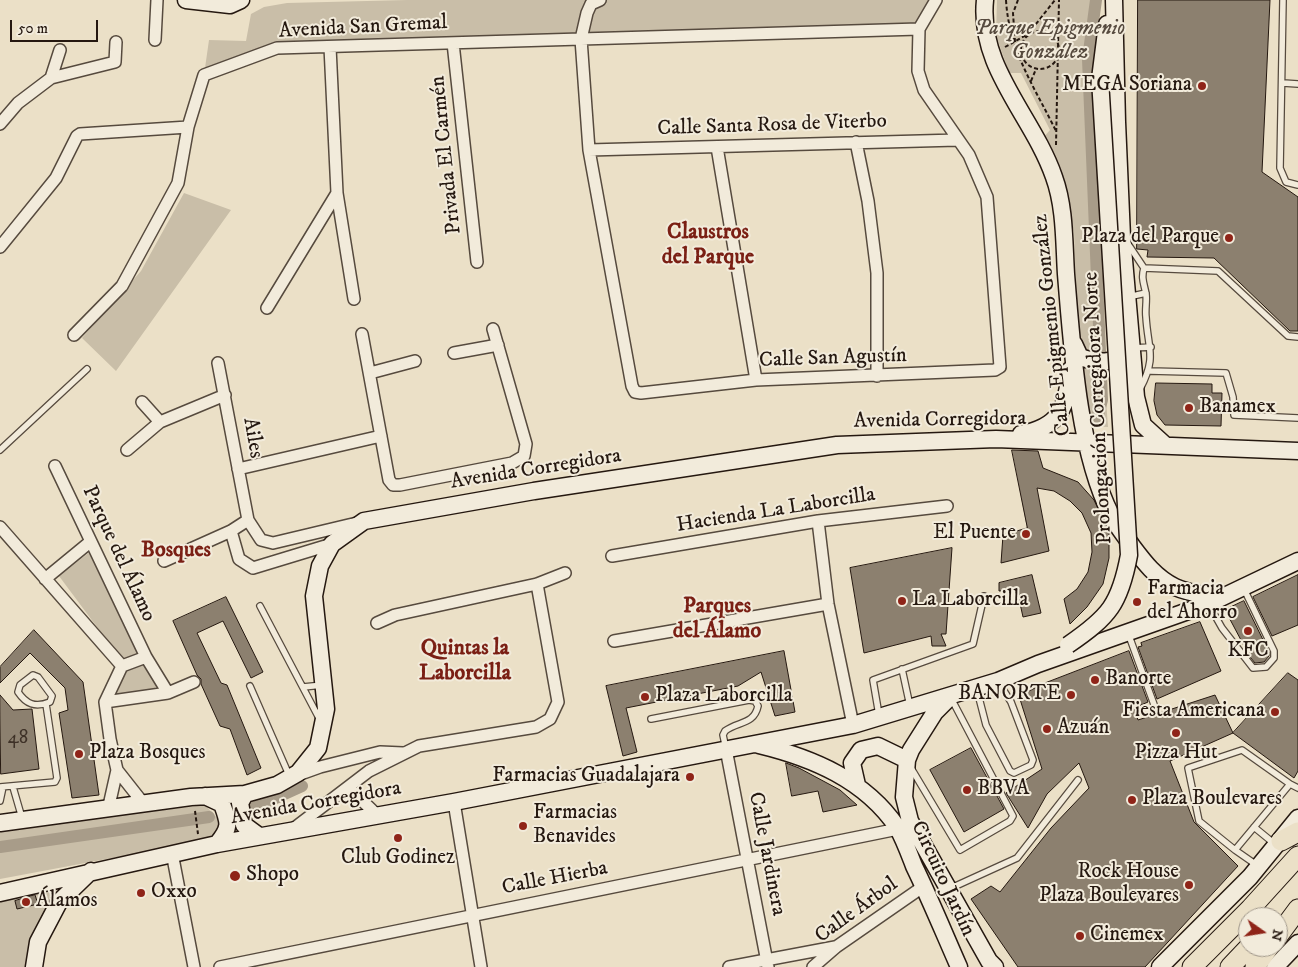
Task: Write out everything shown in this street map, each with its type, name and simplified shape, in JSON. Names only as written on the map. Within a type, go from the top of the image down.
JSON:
[{"type":"main road","points":[[186,0],[230,5],[241,0]]},
{"type":"main road","name":"Calle Epigmenio González","points":[[985,0],[985,37],[990,54],[1054,177],[1060,200],[1072,340],[1086,442],[1111,515],[1147,567],[1176,588],[1213,601]]},
{"type":"main road","name":"Prolongación Corregidora Norte","points":[[1038,664],[1096,626],[1112,606],[1123,585],[1130,555],[1100,79],[1110,0]]},
{"type":"main road","points":[[1114,0],[1122,237],[1130,348],[1136,397],[1143,425],[1165,445]]},
{"type":"main road","points":[[1072,340],[1080,357],[1098,362],[1122,356],[1130,348]]},
{"type":"main road","points":[[996,439],[1040,431],[1063,408],[1068,389],[1072,340]]},
{"type":"main road","name":"Avenida Corregidora","points":[[0,823],[108,810],[144,802],[245,794],[277,785],[290,778],[308,762],[318,748],[326,709],[325,685],[314,596],[320,566],[332,544],[364,521],[534,491],[837,445],[996,439],[1165,445],[1294,453]]},
{"type":"main road","name":"Avenida Corregidora","points":[[0,893],[172,852],[454,802],[853,725],[998,681],[1038,664],[1213,601],[1298,562]]},
{"type":"main road","name":"Circuito Jardín","points":[[950,696],[920,734],[907,760],[904,797],[910,821],[946,888],[989,961],[995,967]]},
{"type":"main road","name":"Circuito Jardín","points":[[752,743],[792,753],[831,770],[856,785],[880,806],[898,828],[959,967]]},
{"type":"main road","points":[[856,785],[852,763],[861,750],[878,746],[907,760]]},
{"type":"main road","points":[[245,794],[240,803],[244,825],[259,836]]},
{"type":"main road","points":[[205,796],[222,804],[228,823],[227,832],[217,844]]},
{"type":"main road","points":[[1160,967],[1259,867],[1298,818]]},
{"type":"main road","points":[[1279,843],[1298,832]]},
{"type":"main road","points":[[1192,967],[1250,909],[1298,856]]},
{"type":"main road","points":[[34,967],[38,942],[59,902],[91,871]]},
{"type":"main road","points":[[1287,907],[1298,895]]},
{"type":"main road","points":[[1288,922],[1298,909]]},
{"type":"main road","points":[[1275,967],[1298,943]]},
{"type":"main road","points":[[1230,967],[1240,957]]},
{"type":"main road","points":[[1254,967],[1262,957]]},
{"type":"street","points":[[155,40],[157,0]]},
{"type":"street","points":[[581,39],[586,14],[591,4],[600,0]]},
{"type":"street","name":"Calle San Agustín","points":[[581,39],[589,150],[632,386],[635,392],[756,380],[995,370],[1000,367],[987,197],[973,163],[924,90],[918,71],[919,29],[930,1]]},
{"type":"street","name":"Avenida San Gremal","points":[[188,126],[204,75],[277,48],[919,29]]},
{"type":"street","points":[[0,124],[18,103],[51,78],[115,62],[116,42]]},
{"type":"street","name":"Privada El Carmén","points":[[454,43],[477,262]]},
{"type":"street","points":[[330,47],[337,192],[354,299]]},
{"type":"street","points":[[51,78],[60,50]]},
{"type":"street","points":[[0,247],[56,178],[77,136],[188,126],[178,183],[122,286],[74,336]]},
{"type":"street","name":"Calle Santa Rosa de Viterbo","points":[[589,150],[957,140]]},
{"type":"street","points":[[856,142],[868,201],[877,273],[877,376]]},
{"type":"street","points":[[717,147],[756,380]]},
{"type":"street","points":[[267,308],[337,192]]},
{"type":"street","points":[[362,334],[389,480],[393,485],[512,463],[524,456],[526,444],[493,329]]},
{"type":"street","points":[[454,353],[498,345]]},
{"type":"street","points":[[370,373],[415,361]]},
{"type":"street","name":"Ailes","points":[[218,363],[248,520],[257,536],[266,543],[274,543],[364,521]]},
{"type":"street","points":[[127,450],[160,422],[225,395]]},
{"type":"street","points":[[142,402],[160,422]]},
{"type":"street","points":[[238,469],[381,436]]},
{"type":"street","name":"Parque del Álamo","points":[[55,466],[146,658],[168,692]]},
{"type":"street","name":"Hacienda La Laborcilla","points":[[612,556],[818,520],[947,506]]},
{"type":"street","points":[[164,560],[231,531],[248,520]]},
{"type":"street","points":[[818,520],[828,604],[853,725]]},
{"type":"street","points":[[0,527],[122,666]]},
{"type":"street","points":[[231,531],[239,559],[252,568],[332,544]]},
{"type":"street","points":[[311,534],[311,551]]},
{"type":"street","points":[[45,579],[90,542]]},
{"type":"street","points":[[377,623],[395,615],[537,584],[565,573]]},
{"type":"street","points":[[292,830],[369,771],[419,746],[536,727],[550,719],[558,702],[537,584]]},
{"type":"street","points":[[614,641],[828,604]]},
{"type":"street","points":[[108,810],[117,770],[105,702],[122,666],[146,658]]},
{"type":"street","points":[[105,702],[168,692],[194,682]]},
{"type":"street","name":"Calle Jardinera","points":[[726,749],[768,963]]},
{"type":"street","points":[[290,778],[320,767],[380,752],[404,753]]},
{"type":"street","points":[[117,770],[144,802]]},
{"type":"street","points":[[348,787],[377,815]]},
{"type":"street","points":[[454,802],[480,967]]},
{"type":"street","name":"Calle Hierba","points":[[220,967],[898,828]]},
{"type":"street","points":[[172,852],[194,967]]},
{"type":"street","name":"Calle Árbol","points":[[813,967],[836,947],[924,886]]},
{"type":"street","points":[[729,967],[768,963],[836,947]]},
{"type":"lane","points":[[1283,0],[1280,168],[1286,182],[1298,185]]},
{"type":"lane","points":[[1283,83],[1298,84]]},
{"type":"lane","points":[[1122,237],[1144,268]]},
{"type":"lane","points":[[1136,397],[1150,371],[1151,347],[1146,319],[1146,293],[1141,278],[1144,268]]},
{"type":"lane","points":[[1144,268],[1218,271],[1288,336],[1298,337]]},
{"type":"lane","points":[[1126,298],[1146,293]]},
{"type":"lane","points":[[1128,318],[1146,319]]},
{"type":"lane","points":[[1130,348],[1151,347]]},
{"type":"lane","points":[[0,450],[87,369]]},
{"type":"lane","points":[[1150,371],[1226,372],[1233,397],[1234,415],[1298,418]]},
{"type":"lane","points":[[1213,601],[1222,628],[1253,668],[1266,668],[1274,658],[1274,651],[1243,588]]},
{"type":"lane","points":[[879,717],[873,680],[973,644],[984,596]]},
{"type":"lane","points":[[260,606],[323,726]]},
{"type":"lane","points":[[1127,631],[1156,710]]},
{"type":"lane","points":[[902,669],[911,708]]},
{"type":"lane","points":[[33,675],[38,677],[52,696],[52,700],[46,704],[28,704],[18,692],[20,685],[33,675]]},
{"type":"lane","points":[[977,688],[986,725],[1010,771],[1018,772],[1031,765],[1034,760],[1011,702],[998,681]]},
{"type":"lane","points":[[303,687],[325,685]]},
{"type":"lane","points":[[250,686],[290,778]]},
{"type":"lane","points":[[907,760],[957,849],[960,850],[1010,821],[1013,816],[950,696]]},
{"type":"lane","points":[[651,719],[749,700],[755,701],[758,706],[756,715],[752,720],[725,731],[723,735],[726,749]]},
{"type":"lane","points":[[0,801],[1,787],[50,784],[55,782],[57,778],[46,704]]},
{"type":"lane","points":[[1259,867],[1199,821],[1188,768],[1242,750],[1298,788]]},
{"type":"lane","points":[[946,888],[1017,858],[1078,780]]},
{"type":"lane","points":[[1235,850],[1290,784]]},
{"type":"lane","points":[[12,787],[22,820]]},
{"type":"lane","points":[[1254,827],[1279,843]]},
{"type":"lane","points":[[1038,830],[1044,835]]},
{"type":"path","points":[[1006,0],[1007,21],[1016,55],[1057,133],[1060,0]]},
{"type":"path","points":[[1014,42],[1013,13],[1018,0]]},
{"type":"path","points":[[990,54],[1028,34],[1039,31],[1048,33],[1055,38],[1058,47],[1057,56],[1053,63],[1045,68],[1036,68],[1028,64],[1022,57],[1021,48],[1028,34],[1055,0]]},
{"type":"path","points":[[1031,81],[1036,68]]},
{"type":"path","points":[[194,810],[198,830]]},
{"type":"green space","points":[[407,0],[936,0],[919,29],[277,48],[204,75],[209,40],[246,41],[251,14],[264,7],[287,3]]},
{"type":"green space","name":"Parque Epigmenio González","points":[[997,0],[1100,0],[1097,34],[1088,57],[1094,238],[1108,427],[1087,426],[1077,325],[1074,232],[1062,181],[1043,138],[1050,130],[1021,73],[1009,73],[996,35]]},
{"type":"green space","points":[[184,193],[231,210],[116,371],[82,338],[141,271]]},
{"type":"green space","points":[[91,551],[160,692],[114,696],[126,666],[59,576]]},
{"type":"green space","points":[[205,805],[221,822],[213,839],[0,879],[0,830]]},
{"type":"green space","points":[[74,880],[28,967],[0,967],[0,898]]},
{"type":"building","name":"MEGA Soriana","points":[[1138,0],[1270,0],[1262,172],[1298,197],[1298,331],[1290,331],[1214,258],[1147,257],[1148,250],[1137,249]]},
{"type":"building","name":"Banamex","points":[[1156,383],[1212,384],[1212,393],[1222,393],[1221,426],[1165,425],[1157,415],[1154,401]]},
{"type":"building","name":"El Puente","points":[[1012,450],[1038,451],[1043,468],[1078,482],[1094,500],[1109,531],[1109,558],[1103,584],[1087,607],[1070,624],[1064,599],[1077,589],[1088,572],[1092,552],[1091,533],[1082,513],[1070,501],[1054,491],[1037,488],[1049,551],[1001,563],[1003,535],[1027,528]]},
{"type":"building","name":"La Laborcilla","points":[[952,548],[946,634],[941,634],[946,646],[932,646],[931,636],[864,653],[850,568]]},
{"type":"building","points":[[1032,575],[1041,613],[1023,617],[1017,590],[999,591],[999,583]]},
{"type":"building","points":[[1298,575],[1298,625],[1272,636],[1253,597]]},
{"type":"building","points":[[226,597],[263,672],[251,678],[223,621],[197,633],[221,683],[227,685],[261,768],[247,775],[230,729],[220,726],[201,684],[201,679],[197,675],[173,621]]},
{"type":"building","name":"KFC","points":[[1244,601],[1269,652],[1269,656],[1264,662],[1255,663],[1250,657],[1225,610]]},
{"type":"building","points":[[1200,622],[1221,671],[1157,699],[1138,647],[1142,646],[1141,643]]},
{"type":"building","name":"Plaza Bosques","points":[[34,630],[83,682],[99,795],[72,798],[59,713],[68,710],[65,688],[30,653],[0,683],[0,667]]},
{"type":"building","name":"Plaza Laborcilla","points":[[784,651],[795,712],[775,716],[761,672],[738,686],[626,708],[637,752],[623,756],[606,686]]},
{"type":"building","name":"Plaza Boulevares","points":[[1129,651],[1148,702],[1134,708],[1138,720],[1215,695],[1233,733],[1170,761],[1194,822],[1238,866],[1145,967],[1018,967],[971,899],[991,886],[1000,892],[1051,828],[1089,788],[1079,763],[1047,794],[1028,828],[1006,793],[1042,769],[1019,696],[1045,683]]},
{"type":"building","name":"Fiesta Americana","points":[[1288,673],[1298,680],[1298,771],[1294,778],[1233,733]]},
{"type":"building","name":"Plaza Bosques","points":[[0,695],[13,710],[32,709],[39,769],[1,774]]},
{"type":"building","name":"BBVA","points":[[971,748],[1004,809],[964,832],[930,770]]},
{"type":"building","points":[[786,763],[840,790],[857,805],[823,812],[818,791],[792,796]]},
{"type":"building","name":"Álamos","points":[[35,895],[38,904],[17,909],[15,901]]},
{"type":"waterway","points":[[1096,0],[1088,59],[1102,400],[1096,422]]},
{"type":"waterway","points":[[249,810],[302,786]]},
{"type":"waterway","points":[[0,847],[209,817]]},
{"type":"place","name":"MEGA Soriana","points":[[1202,86]]},
{"type":"place","name":"Plaza del Parque","points":[[1229,238]]},
{"type":"place","name":"Banamex","points":[[1189,408]]},
{"type":"place","name":"El Puente","points":[[1026,534]]},
{"type":"place","name":"La Laborcilla","points":[[902,601]]},
{"type":"place","name":"Farmacia del Ahorro","points":[[1137,602]]},
{"type":"place","name":"KFC","points":[[1248,631]]},
{"type":"place","name":"Banorte","points":[[1095,680]]},
{"type":"place","name":"BANORTE","points":[[1071,695]]},
{"type":"place","name":"Plaza Laborcilla","points":[[645,697]]},
{"type":"place","name":"Fiesta Americana","points":[[1275,712]]},
{"type":"place","name":"Azuán","points":[[1047,729]]},
{"type":"place","name":"Pizza Hut","points":[[1176,733]]},
{"type":"place","name":"Plaza Bosques","points":[[79,754]]},
{"type":"place","name":"Farmacias Guadalajara","points":[[690,777]]},
{"type":"place","name":"BBVA","points":[[967,790]]},
{"type":"place","name":"Plaza Boulevares","points":[[1132,800]]},
{"type":"place","name":"Farmacias Benavides","points":[[523,826]]},
{"type":"place","name":"Club Godinez","points":[[398,838]]},
{"type":"place","name":"Shopo","points":[[235,876]]},
{"type":"place","name":"Rock House Plaza Boulevares","points":[[1189,885]]},
{"type":"place","name":"Oxxo","points":[[141,893]]},
{"type":"place","name":"Álamos","points":[[26,902]]},
{"type":"place","name":"Cinemex","points":[[1080,936]]},
{"type":"district","name":"Claustros del Parque","points":[[708,246]]},
{"type":"district","name":"Bosques","points":[[176,551]]},
{"type":"district","name":"Parques del Álamo","points":[[717,620]]},
{"type":"district","name":"Quintas la Laborcilla","points":[[465,662]]}]
